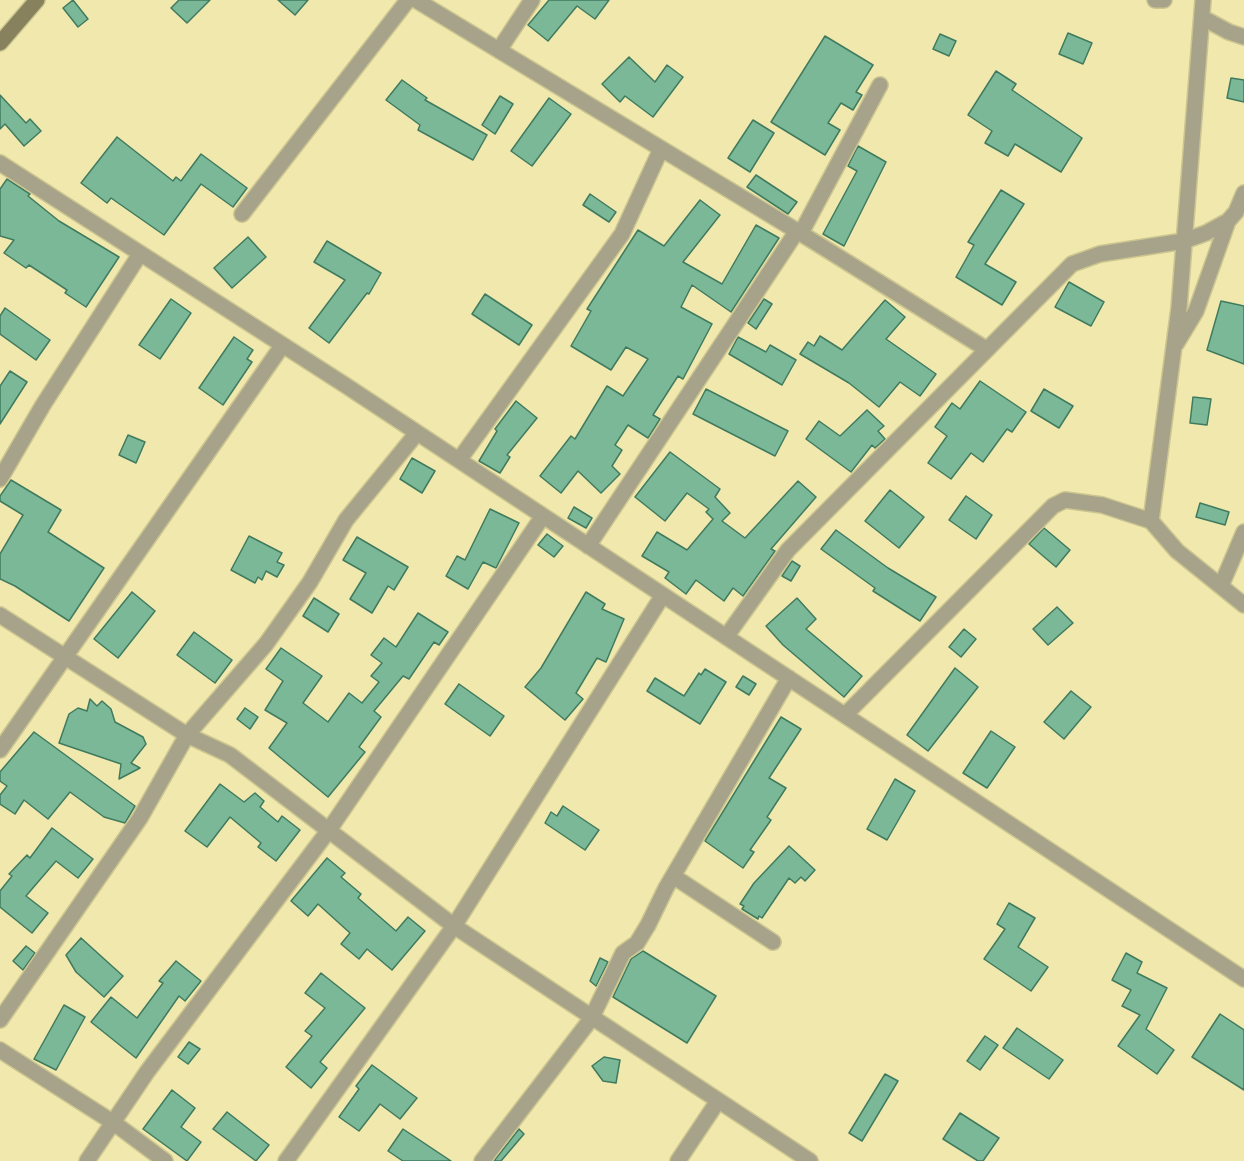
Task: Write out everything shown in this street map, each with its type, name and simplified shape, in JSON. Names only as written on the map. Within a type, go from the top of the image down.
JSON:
[{"type":"street","points":[[0,43],[37,0]]},
{"type":"street","points":[[242,214],[408,0]]},
{"type":"street","points":[[416,0],[799,232],[986,349]]},
{"type":"street","points":[[499,50],[532,0]]},
{"type":"street","points":[[1155,0],[1164,0]]},
{"type":"street","points":[[1151,521],[1174,346],[1203,0]]},
{"type":"street","points":[[1203,18],[1244,37]]},
{"type":"street","points":[[588,546],[799,232],[880,85]]},
{"type":"street","points":[[459,460],[622,234],[661,149]]},
{"type":"street","points":[[0,163],[459,460],[1244,979]]},
{"type":"street","points":[[726,637],[788,550],[1072,264],[1100,254],[1184,241],[1206,233],[1228,220],[1236,212],[1244,193]]},
{"type":"street","points":[[1174,346],[1196,311],[1228,220]]},
{"type":"street","points":[[0,479],[140,254]]},
{"type":"street","points":[[0,750],[282,346]]},
{"type":"street","points":[[0,1020],[140,818],[187,735],[266,644],[310,582],[346,520],[417,433]]},
{"type":"street","points":[[845,715],[1053,506],[1065,500],[1102,504],[1151,521],[1177,551],[1244,605]]},
{"type":"street","points":[[87,1161],[154,1063],[329,830],[543,516]]},
{"type":"street","points":[[1221,586],[1244,532]]},
{"type":"street","points":[[286,1161],[454,926],[663,596]]},
{"type":"street","points":[[0,615],[65,659],[187,735],[230,755],[454,926],[810,1161]]},
{"type":"street","points":[[482,1161],[591,1018],[624,953],[637,943],[673,876],[789,678]]},
{"type":"street","points":[[673,876],[773,942]]},
{"type":"street","points":[[0,1050],[114,1123],[165,1161]]},
{"type":"street","points":[[678,1161],[718,1101]]},
{"type":"building","points":[[73,0],[88,19],[78,27],[63,8]]},
{"type":"building","points":[[179,0],[210,0],[187,23],[171,8]]},
{"type":"building","points":[[278,0],[308,0],[295,15]]},
{"type":"building","points":[[549,0],[609,0],[595,19],[577,6],[548,41],[528,25]]},
{"type":"building","points":[[1068,33],[1092,43],[1083,64],[1059,54]]},
{"type":"building","points":[[940,34],[956,41],[949,56],[933,49]]},
{"type":"building","points":[[825,36],[873,65],[856,92],[862,95],[853,110],[841,103],[828,123],[840,130],[825,155],[771,122]]},
{"type":"building","points":[[629,57],[655,82],[667,65],[683,77],[653,117],[625,96],[620,102],[602,84]]},
{"type":"building","points":[[996,71],[1016,84],[1012,90],[1082,138],[1061,172],[1015,144],[1008,156],[985,143],[992,131],[968,115]]},
{"type":"building","points":[[1231,78],[1244,80],[1244,102],[1227,98]]},
{"type":"building","points":[[402,80],[427,98],[425,100],[487,135],[473,160],[418,130],[420,125],[386,100]]},
{"type":"building","points":[[0,95],[26,123],[30,119],[41,131],[24,146],[5,124],[0,129]]},
{"type":"building","points":[[500,96],[513,104],[495,134],[482,125]]},
{"type":"building","points":[[549,98],[571,114],[532,166],[511,151]]},
{"type":"building","points":[[753,120],[774,133],[750,172],[728,158]]},
{"type":"building","points":[[117,137],[173,181],[176,177],[181,181],[201,154],[247,188],[233,207],[201,184],[164,235],[111,198],[107,203],[81,183]]},
{"type":"building","points":[[858,146],[886,162],[844,246],[823,234],[857,171],[848,166]]},
{"type":"building","points":[[756,175],[797,202],[788,214],[747,187]]},
{"type":"building","points":[[7,179],[30,194],[28,196],[59,221],[119,257],[86,307],[65,293],[67,290],[29,265],[26,268],[4,253],[14,240],[0,236],[0,189]]},
{"type":"building","points":[[1001,190],[1024,204],[985,264],[1016,282],[1002,305],[956,277],[974,245],[968,242]]},
{"type":"building","points":[[590,194],[616,212],[609,222],[583,205]]},
{"type":"building","points":[[700,200],[720,215],[683,262],[722,284],[756,225],[779,238],[731,312],[692,285],[681,307],[712,324],[683,379],[678,376],[653,415],[660,419],[648,438],[628,425],[615,445],[622,450],[612,466],[620,474],[601,493],[578,471],[561,493],[540,476],[571,436],[575,439],[607,386],[623,396],[648,359],[626,347],[611,370],[571,346],[591,311],[587,309],[638,230],[664,246]]},
{"type":"building","points":[[248,237],[266,257],[232,288],[214,268]]},
{"type":"building","points":[[327,241],[381,273],[369,294],[367,293],[329,343],[309,328],[345,280],[314,262]]},
{"type":"building","points":[[1069,282],[1104,302],[1091,326],[1055,307]]},
{"type":"building","points":[[485,294],[532,325],[519,345],[472,314]]},
{"type":"building","points":[[171,299],[191,313],[160,359],[139,345]]},
{"type":"building","points":[[764,299],[772,304],[756,329],[748,323]]},
{"type":"building","points":[[885,300],[905,317],[886,339],[936,374],[920,396],[900,382],[879,407],[849,383],[800,354],[808,342],[814,346],[820,336],[842,350]]},
{"type":"building","points":[[1221,301],[1244,306],[1244,364],[1207,350]]},
{"type":"building","points":[[5,308],[50,340],[36,360],[0,334],[0,316]]},
{"type":"building","points":[[234,337],[253,350],[247,359],[252,362],[223,405],[199,388]]},
{"type":"building","points":[[738,337],[766,352],[770,345],[796,360],[782,385],[729,354]]},
{"type":"building","points":[[10,371],[27,382],[0,424],[0,386]]},
{"type":"building","points":[[980,381],[1026,412],[1012,432],[1007,429],[983,462],[971,453],[951,479],[928,463],[947,436],[935,427],[952,403],[960,409]]},
{"type":"building","points":[[706,389],[788,431],[775,456],[693,414]]},
{"type":"building","points":[[1044,389],[1073,406],[1059,428],[1031,411]]},
{"type":"building","points":[[1193,397],[1211,399],[1207,425],[1190,423]]},
{"type":"building","points":[[516,401],[537,418],[507,455],[510,457],[500,473],[479,461],[497,431],[495,429]]},
{"type":"building","points":[[867,410],[884,426],[878,431],[885,439],[875,448],[872,445],[851,472],[806,439],[819,421],[840,436]]},
{"type":"building","points":[[128,435],[145,442],[136,463],[119,455]]},
{"type":"building","points":[[670,452],[720,489],[715,497],[730,513],[722,521],[745,538],[798,481],[816,497],[771,549],[775,551],[743,596],[733,588],[724,601],[696,580],[686,594],[665,578],[669,572],[642,556],[657,532],[687,550],[713,519],[706,512],[709,509],[687,493],[665,521],[635,497]]},
{"type":"building","points":[[412,458],[435,471],[422,493],[400,479]]},
{"type":"building","points":[[11,480],[61,510],[48,532],[104,568],[69,621],[15,586],[0,579],[0,554],[23,515],[0,501],[0,496]]},
{"type":"building","points":[[890,490],[924,517],[899,548],[865,521]]},
{"type":"building","points":[[966,496],[992,515],[976,539],[949,520]]},
{"type":"building","points":[[1200,503],[1229,512],[1225,525],[1196,517]]},
{"type":"building","points":[[574,507],[592,518],[586,528],[568,518]]},
{"type":"building","points":[[490,509],[519,523],[496,568],[483,562],[468,589],[446,576],[457,556],[465,560]]},
{"type":"building","points":[[1044,528],[1070,550],[1056,567],[1029,544]]},
{"type":"building","points":[[836,530],[888,568],[936,597],[920,621],[873,591],[875,588],[821,549]]},
{"type":"building","points":[[547,534],[563,546],[554,557],[538,545]]},
{"type":"building","points":[[249,536],[282,553],[277,562],[284,565],[277,577],[266,571],[262,580],[258,577],[255,583],[231,570]]},
{"type":"building","points":[[357,537],[408,567],[394,590],[388,586],[372,613],[350,599],[366,573],[343,560]]},
{"type":"building","points":[[792,561],[800,566],[791,581],[782,576]]},
{"type":"building","points":[[132,592],[155,611],[118,658],[94,639]]},
{"type":"building","points":[[586,592],[605,604],[602,609],[624,619],[606,662],[597,658],[576,693],[583,699],[565,720],[525,687],[541,668]]},
{"type":"building","points":[[314,598],[339,614],[328,632],[303,616]]},
{"type":"building","points":[[797,598],[816,619],[806,629],[862,676],[844,697],[783,645],[766,626]]},
{"type":"building","points":[[1057,607],[1073,623],[1048,645],[1033,629]]},
{"type":"building","points":[[418,613],[448,632],[439,645],[434,642],[409,679],[403,676],[374,711],[381,717],[359,747],[365,752],[328,797],[269,748],[287,723],[265,710],[283,681],[266,669],[281,648],[322,676],[303,703],[328,722],[349,693],[362,703],[379,682],[371,676],[382,663],[371,655],[384,638],[396,647]]},
{"type":"building","points":[[964,629],[976,639],[961,657],[949,647]]},
{"type":"building","points":[[194,632],[232,660],[215,683],[177,655]]},
{"type":"building","points":[[955,668],[978,687],[928,751],[907,735]]},
{"type":"building","points":[[705,669],[726,682],[700,724],[647,691],[655,678],[684,696],[699,673],[701,675]]},
{"type":"building","points":[[743,676],[756,684],[749,695],[736,687]]},
{"type":"building","points":[[459,684],[504,716],[490,736],[445,704]]},
{"type":"building","points":[[1071,691],[1091,707],[1064,739],[1044,722]]},
{"type":"building","points":[[90,699],[97,706],[102,701],[111,709],[115,722],[143,737],[146,744],[131,763],[140,768],[119,779],[121,764],[59,743],[69,714],[78,708],[87,711]]},
{"type":"building","points":[[245,708],[258,717],[250,729],[237,719]]},
{"type":"building","points":[[781,717],[801,729],[769,778],[786,788],[767,817],[771,820],[750,850],[754,852],[743,868],[705,841]]},
{"type":"building","points":[[991,731],[1015,747],[987,788],[963,773]]},
{"type":"building","points":[[34,732],[135,806],[125,823],[104,817],[70,792],[48,819],[24,800],[15,814],[0,804],[0,795],[7,786],[0,781],[0,772]]},
{"type":"building","points":[[895,779],[915,791],[887,840],[867,829]]},
{"type":"building","points":[[220,784],[244,802],[255,793],[264,801],[260,807],[278,822],[282,816],[300,830],[276,861],[258,847],[261,843],[230,817],[207,847],[185,831]]},
{"type":"building","points":[[563,806],[599,830],[585,850],[545,823],[551,812],[557,816]]},
{"type":"building","points":[[52,828],[93,859],[78,878],[56,861],[26,896],[48,913],[32,933],[0,907],[0,891],[12,876],[9,874],[27,855],[30,858]]},
{"type":"building","points":[[789,846],[815,870],[805,881],[801,877],[795,883],[789,878],[762,918],[759,916],[758,919],[742,909],[744,906],[740,904],[754,883]]},
{"type":"building","points":[[327,858],[345,873],[341,877],[361,894],[358,898],[396,931],[408,917],[425,931],[392,970],[367,949],[359,959],[341,944],[350,933],[318,904],[308,916],[291,901]]},
{"type":"building","points":[[1009,903],[1035,918],[1018,947],[1048,967],[1031,991],[984,959],[1005,929],[997,924]]},
{"type":"building","points":[[81,938],[123,976],[104,997],[76,972],[66,955]]},
{"type":"building","points":[[26,946],[35,953],[23,970],[13,961]]},
{"type":"building","points":[[643,951],[716,996],[687,1043],[613,997],[631,959]]},
{"type":"building","points":[[1126,953],[1142,962],[1137,973],[1167,988],[1146,1029],[1174,1050],[1157,1074],[1118,1046],[1140,1015],[1122,1006],[1131,990],[1112,980]]},
{"type":"building","points":[[600,958],[608,962],[596,986],[590,981]]},
{"type":"building","points":[[176,961],[201,981],[185,1001],[179,996],[136,1058],[91,1022],[111,997],[137,1018],[163,983],[159,981]]},
{"type":"building","points":[[321,973],[365,1008],[320,1062],[327,1068],[311,1088],[286,1067],[312,1036],[305,1031],[325,1008],[305,993]]},
{"type":"building","points":[[64,1005],[85,1017],[56,1070],[34,1059]]},
{"type":"building","points":[[1220,1014],[1244,1030],[1244,1090],[1192,1057]]},
{"type":"building","points":[[1017,1028],[1063,1060],[1049,1079],[1003,1048]]},
{"type":"building","points":[[985,1036],[998,1045],[980,1070],[967,1061]]},
{"type":"building","points":[[189,1042],[200,1049],[188,1064],[178,1057]]},
{"type":"building","points":[[604,1057],[620,1060],[616,1083],[603,1081],[592,1066]]},
{"type":"building","points":[[372,1065],[417,1098],[400,1119],[380,1104],[359,1131],[339,1117],[359,1089],[356,1086]]},
{"type":"building","points":[[885,1074],[898,1081],[862,1141],[849,1133]]},
{"type":"building","points":[[172,1090],[195,1108],[181,1127],[201,1142],[187,1161],[143,1129]]},
{"type":"building","points":[[227,1112],[269,1145],[256,1161],[213,1129]]},
{"type":"building","points":[[960,1113],[999,1138],[983,1161],[978,1161],[943,1139]]},
{"type":"building","points":[[403,1129],[451,1161],[403,1161],[388,1151]]},
{"type":"building","points":[[519,1129],[524,1134],[501,1161],[494,1161]]}]
